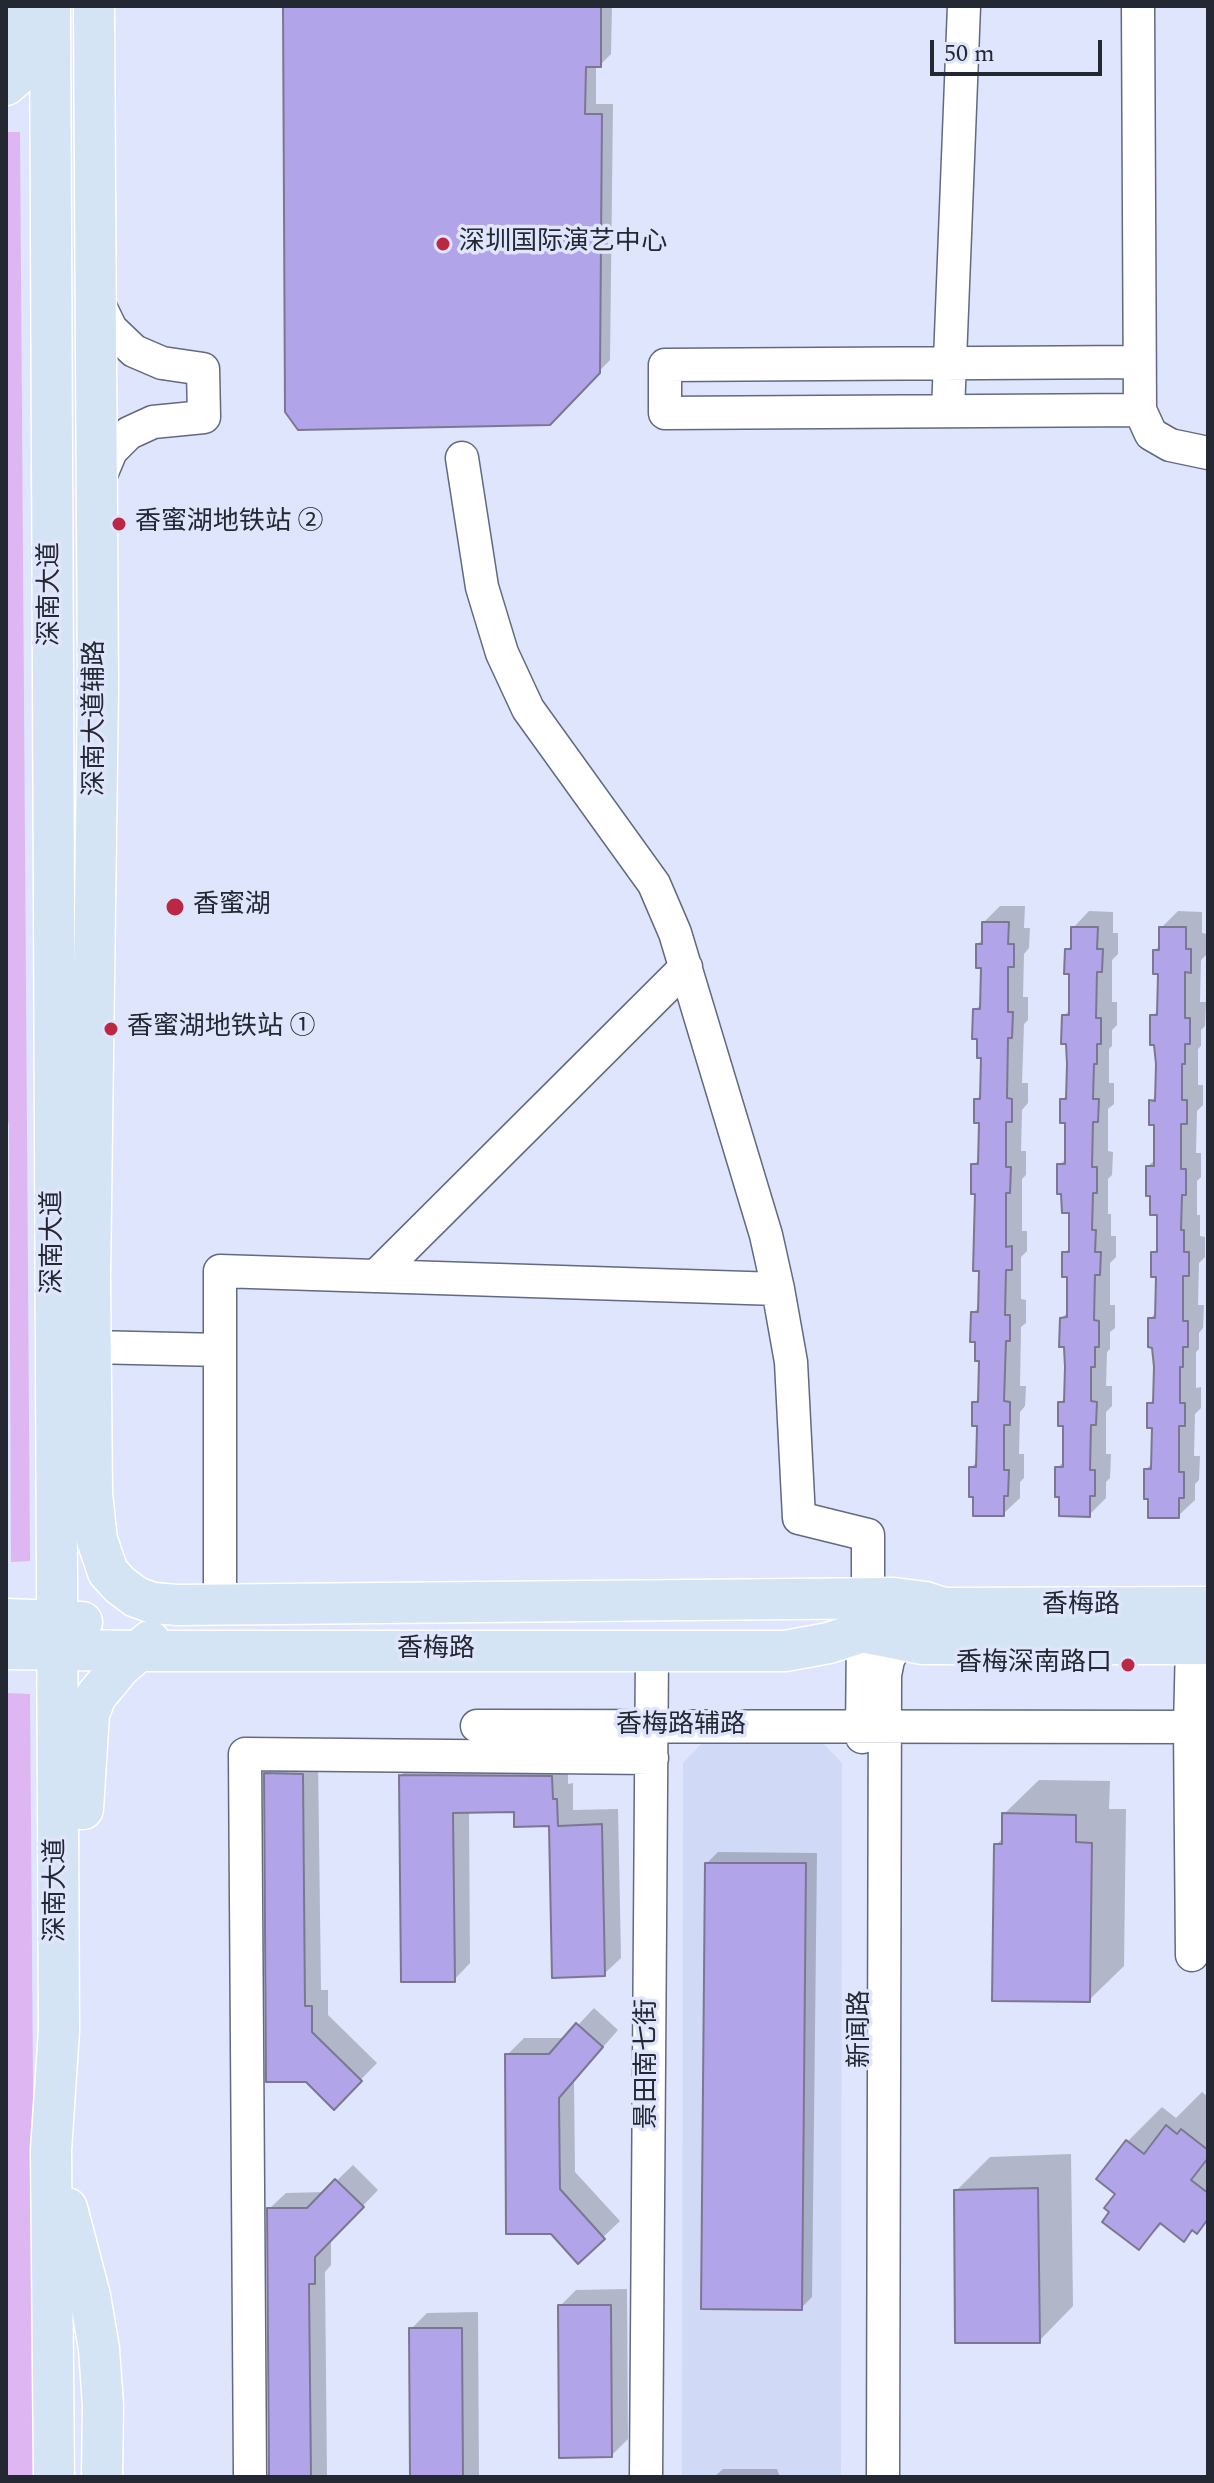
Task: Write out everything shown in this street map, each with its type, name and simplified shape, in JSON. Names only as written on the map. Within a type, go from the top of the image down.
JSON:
[{"type":"main road","points":[[6,85],[15,77],[20,66],[20,6]]},
{"type":"main road","name":"深南大道","points":[[50,6],[59,2031],[51,2150],[54,2477]]},
{"type":"main road","name":"深南大道辅路","points":[[92,1429],[90,1277],[98,688],[94,6]]},
{"type":"main road","points":[[53,844],[98,688]]},
{"type":"main road","points":[[54,1147],[90,1277]]},
{"type":"main road","points":[[56,1562],[71,1534],[86,1473],[92,1429]]},
{"type":"main road","points":[[92,1429],[92,1494],[97,1540],[108,1572],[136,1597],[153,1603],[865,1616]]},
{"type":"main road","name":"香梅路","points":[[6,1649],[56,1635],[169,1626],[798,1624],[837,1627],[915,1600],[944,1608],[1208,1607]]},
{"type":"main road","name":"香梅路","points":[[865,1616],[912,1643],[1200,1644]]},
{"type":"main road","name":"香梅路","points":[[6,1619],[56,1635],[137,1651],[785,1651],[818,1646],[865,1616]]},
{"type":"main road","points":[[59,2031],[73,1971],[78,1932],[84,1763],[89,1714],[96,1696],[121,1666],[169,1626]]},
{"type":"main road","points":[[51,2150],[95,2318],[103,2405],[102,2477]]},
{"type":"street","points":[[948,411],[964,6]]},
{"type":"street","points":[[1138,6],[1140,410],[1151,434],[1170,445],[1208,453]]},
{"type":"street","points":[[96,298],[111,329],[134,351],[162,363],[203,369],[204,417],[153,422],[129,433],[104,462],[97,489]]},
{"type":"street","points":[[1139,362],[665,365],[665,413],[1140,410]]},
{"type":"street","points":[[462,458],[482,587],[502,653],[528,709],[654,884],[675,933],[766,1235],[778,1289],[791,1362],[799,1518],[868,1535],[865,1616]]},
{"type":"street","points":[[376,1276],[686,967]]},
{"type":"street","points":[[220,1604],[220,1271],[778,1289]]},
{"type":"street","points":[[91,1347],[220,1350]]},
{"type":"street","name":"新闻路","points":[[861,2477],[873,1727],[885,1675],[880,1651],[871,1638],[865,1616]]},
{"type":"street","name":"新闻路","points":[[865,1616],[873,1727],[883,2477]]},
{"type":"street","points":[[885,1675],[892,1652],[901,1645],[912,1643]]},
{"type":"street","points":[[1192,1955],[1200,1644]]},
{"type":"street","name":"景田南七街","points":[[646,2477],[652,1651]]},
{"type":"street","name":"香梅路辅路","points":[[477,1726],[652,1743],[873,1727],[1199,1727]]},
{"type":"street","points":[[250,2477],[245,1754],[652,1743]]},
{"type":"shaded area","points":[[6,132],[20,132],[30,1561],[11,1562],[9,1125],[6,1114]]},
{"type":"shaded area","points":[[6,1693],[30,1694],[36,2477],[6,2477]]},
{"type":"shaded area","points":[[706,1739],[819,1739],[842,1763],[841,2477],[682,2477],[683,1763]]},
{"type":"building","name":"深圳国际演艺中心","points":[[283,6],[601,6],[601,67],[586,67],[585,114],[602,114],[600,373],[550,425],[298,430],[285,412]]},
{"type":"building","points":[[982,922],[1009,922],[1008,944],[1014,944],[1014,967],[1008,967],[1008,1012],[1013,1012],[1012,1038],[1008,1038],[1007,1098],[1012,1099],[1012,1122],[1006,1122],[1006,1167],[1011,1167],[1010,1193],[1006,1193],[1006,1247],[1012,1246],[1012,1270],[1006,1270],[1005,1315],[1010,1315],[1010,1341],[1006,1341],[1004,1401],[1010,1402],[1010,1425],[1004,1425],[1004,1470],[1009,1470],[1004,1516],[973,1516],[973,1497],[969,1497],[969,1467],[976,1467],[977,1426],[972,1426],[972,1402],[978,1402],[979,1361],[975,1361],[975,1342],[970,1342],[971,1312],[978,1312],[979,1271],[973,1271],[975,1194],[971,1194],[971,1164],[978,1164],[979,1123],[974,1123],[974,1099],[980,1099],[981,1058],[977,1058],[977,1039],[972,1039],[973,1009],[980,1009],[981,968],[976,968],[976,944],[982,944]]},
{"type":"building","points":[[1071,927],[1098,927],[1097,949],[1103,949],[1102,972],[1097,972],[1096,1018],[1101,1018],[1101,1044],[1097,1044],[1097,1064],[1094,1064],[1093,1099],[1099,1099],[1098,1122],[1093,1122],[1092,1167],[1097,1167],[1097,1193],[1093,1193],[1092,1230],[1096,1230],[1095,1252],[1101,1252],[1100,1275],[1095,1275],[1094,1320],[1099,1321],[1099,1347],[1095,1347],[1095,1367],[1091,1367],[1091,1401],[1097,1402],[1096,1425],[1091,1425],[1090,1470],[1095,1470],[1095,1496],[1090,1496],[1090,1517],[1059,1516],[1059,1497],[1055,1497],[1055,1467],[1063,1467],[1063,1426],[1058,1426],[1058,1402],[1064,1402],[1065,1367],[1064,1347],[1059,1347],[1060,1318],[1067,1317],[1067,1277],[1062,1277],[1062,1252],[1069,1252],[1069,1213],[1062,1213],[1061,1194],[1057,1194],[1057,1164],[1065,1164],[1065,1123],[1060,1123],[1060,1099],[1066,1099],[1067,1064],[1066,1044],[1061,1044],[1062,1015],[1069,1015],[1069,974],[1064,974],[1065,949],[1071,949]]},
{"type":"building","points":[[1159,927],[1186,927],[1186,949],[1191,949],[1191,973],[1185,972],[1185,1018],[1190,1018],[1190,1044],[1185,1044],[1185,1064],[1182,1064],[1182,1100],[1187,1100],[1187,1124],[1181,1124],[1181,1169],[1186,1169],[1186,1195],[1182,1195],[1181,1230],[1184,1230],[1184,1252],[1189,1252],[1189,1276],[1183,1276],[1183,1321],[1188,1321],[1188,1347],[1183,1347],[1183,1367],[1180,1367],[1180,1403],[1185,1403],[1185,1426],[1179,1426],[1179,1472],[1184,1472],[1184,1498],[1179,1498],[1179,1518],[1148,1518],[1148,1499],[1144,1499],[1144,1469],[1151,1469],[1152,1428],[1147,1428],[1147,1403],[1153,1403],[1154,1367],[1152,1348],[1148,1347],[1148,1318],[1155,1318],[1156,1277],[1151,1277],[1151,1252],[1157,1252],[1157,1215],[1150,1215],[1150,1196],[1146,1196],[1146,1166],[1154,1166],[1154,1125],[1149,1125],[1149,1100],[1155,1101],[1156,1064],[1154,1045],[1150,1045],[1150,1015],[1157,1015],[1158,974],[1153,974],[1153,950],[1159,950]]},
{"type":"building","points":[[264,1773],[303,1774],[305,2006],[312,2006],[312,2032],[362,2081],[334,2110],[306,2082],[266,2082]]},
{"type":"building","points":[[399,1775],[552,1776],[558,1826],[602,1824],[605,1976],[552,1978],[549,1826],[514,1827],[514,1812],[453,1813],[455,1982],[401,1982]]},
{"type":"building","points":[[1002,1813],[1076,1815],[1076,1842],[1092,1843],[1090,2002],[992,2001],[994,1844],[1002,1844]]},
{"type":"building","points":[[705,1863],[806,1863],[802,2310],[701,2309]]},
{"type":"building","points":[[576,2023],[603,2047],[559,2098],[560,2189],[605,2239],[578,2264],[551,2234],[506,2234],[505,2054],[549,2054]]},
{"type":"building","points":[[1166,2125],[1177,2134],[1181,2129],[1208,2150],[1208,2158],[1191,2180],[1208,2193],[1208,2219],[1197,2234],[1192,2230],[1184,2242],[1160,2223],[1139,2250],[1102,2222],[1109,2212],[1104,2208],[1115,2194],[1096,2179],[1126,2140],[1144,2154]]},
{"type":"building","points":[[335,2179],[364,2207],[315,2257],[315,2284],[309,2284],[311,2477],[269,2477],[267,2208],[307,2208]]},
{"type":"building","points":[[1038,2188],[1040,2343],[955,2343],[954,2190]]},
{"type":"building","points":[[558,2305],[611,2305],[612,2457],[559,2458]]},
{"type":"building","points":[[409,2328],[462,2328],[463,2477],[410,2477]]},
{"type":"place","name":"深圳国际演艺中心","points":[[443,244]]},
{"type":"place","name":"香蜜湖地铁站 ②","points":[[119,524]]},
{"type":"place","name":"香蜜湖","points":[[175,907]]},
{"type":"place","name":"香蜜湖地铁站 ①","points":[[111,1029]]},
{"type":"place","name":"香梅深南路口","points":[[1128,1665]]}]
